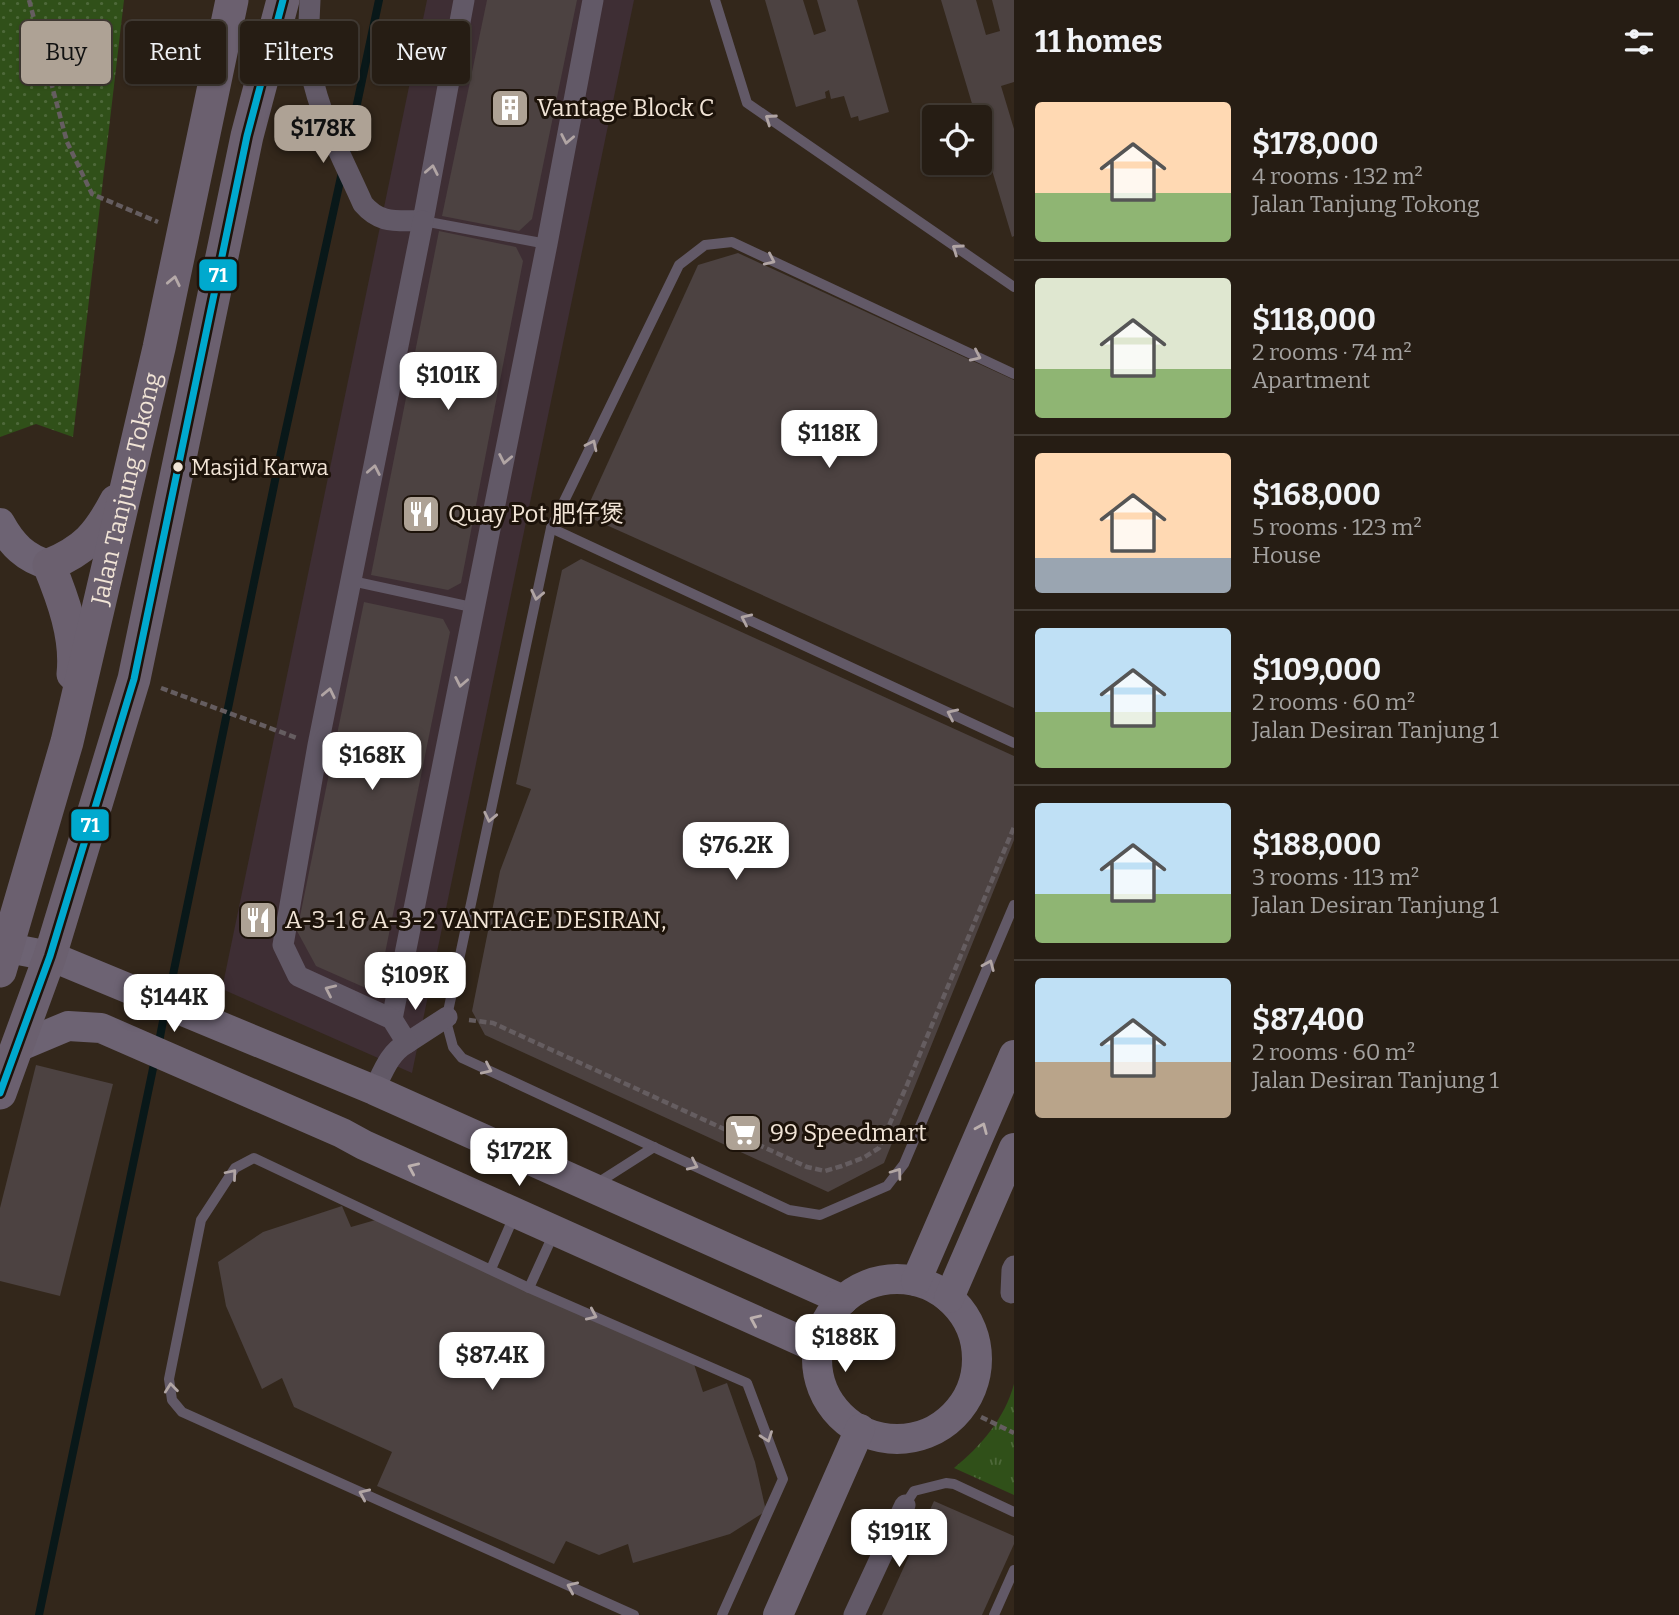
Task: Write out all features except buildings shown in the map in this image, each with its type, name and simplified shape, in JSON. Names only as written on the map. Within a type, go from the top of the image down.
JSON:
[{"type":"main road","name":"Jalan Tanjung Tokong","points":[[3,955],[67,742],[185,233],[232,0]]},
{"type":"main road","name":"Jalan Tanjung Tokong","points":[[0,1093],[50,956],[134,679],[247,136],[283,0]]},
{"type":"main road","points":[[67,742],[74,666],[73,644],[59,589],[49,565],[86,546],[105,522],[129,479]]},
{"type":"street","points":[[310,0],[308,39],[311,71],[321,109],[363,204],[372,215],[385,220],[422,221]]},
{"type":"street","points":[[407,1043],[392,1019],[299,976],[283,945],[318,746],[464,0]]},
{"type":"street","points":[[392,1019],[476,608],[593,0]]},
{"type":"street","points":[[0,523],[9,540],[21,551],[49,565]]},
{"type":"street","points":[[3,955],[50,956],[150,996],[374,1090],[843,1300]]},
{"type":"street","points":[[374,1090],[391,1055],[398,1048],[447,1017]]},
{"type":"street","points":[[18,1047],[68,1026],[101,1028],[342,1133],[515,1214],[817,1348]]},
{"type":"street","points":[[916,1281],[1014,1055]]},
{"type":"street","points":[[949,1298],[1014,1148]]},
{"type":"street","points":[[1012,1297],[1014,1266]]},
{"type":"street","points":[[877,1281],[916,1281],[934,1287],[965,1315],[975,1337],[978,1360],[974,1383],[964,1404],[947,1422],[927,1434],[904,1439],[880,1438],[839,1415],[825,1395],[818,1372],[817,1348],[821,1330],[830,1314],[858,1288],[877,1281]]},
{"type":"street","points":[[778,1615],[860,1429]]},
{"type":"street","points":[[855,1615],[905,1505]]},
{"type":"lane","points":[[715,0],[747,103],[1014,287]]},
{"type":"lane","points":[[422,221],[547,244]]},
{"type":"lane","points":[[1014,374],[732,242],[705,244],[679,265],[551,528],[446,1021],[453,1046],[462,1058],[789,1210],[820,1215],[887,1186],[904,1164],[1014,905]]},
{"type":"lane","points":[[551,528],[1014,743]]},
{"type":"lane","points":[[352,581],[476,608]]},
{"type":"lane","points":[[591,1187],[654,1147]]},
{"type":"lane","points":[[634,1615],[182,1412],[172,1400],[169,1379],[201,1220],[235,1168],[254,1158],[529,1287],[747,1383],[783,1479],[722,1615]]},
{"type":"lane","points":[[491,1269],[515,1214]]},
{"type":"lane","points":[[529,1287],[555,1231]]},
{"type":"lane","points":[[905,1505],[914,1491],[946,1483],[954,1484],[1014,1512]]},
{"type":"lane","points":[[994,1615],[1014,1570]]},
{"type":"path","points":[[29,0],[67,142],[92,194],[185,233]]},
{"type":"path","points":[[134,679],[318,746]]},
{"type":"path","points":[[447,1017],[493,1023],[807,1167],[825,1171],[842,1166],[863,1158],[879,1147],[1014,827]]},
{"type":"path","points":[[981,1418],[1014,1433]]},
{"type":"shaded area","points":[[427,0],[634,0],[412,1073],[222,989],[410,84],[470,84],[470,21],[423,21]]},
{"type":"green space","points":[[0,0],[124,0],[73,437],[36,424],[0,437]]},
{"type":"green space","points":[[1014,1384],[1014,1495],[954,1468],[991,1431],[1005,1408]]},
{"type":"waterway","points":[[346,156],[379,0]]},
{"type":"waterway","points":[[168,999],[342,172]]},
{"type":"waterway","points":[[158,1047],[165,1011]]},
{"type":"waterway","points":[[39,1615],[155,1059]]},
{"type":"transit line","name":"71","points":[[0,1093],[50,956],[134,679],[247,136],[283,0]]},
{"type":"place","name":"Vantage Block C","points":[[510,108]]},
{"type":"place","name":"Masjid Karwa","points":[[178,467]]},
{"type":"place","name":"Quay Pot 肥仔煲","points":[[421,514]]},
{"type":"place","name":"A-3-1 & A-3-2 VANTAGE DESIRAN,","points":[[258,920]]},
{"type":"place","name":"99 Speedmart","points":[[743,1133]]}]
